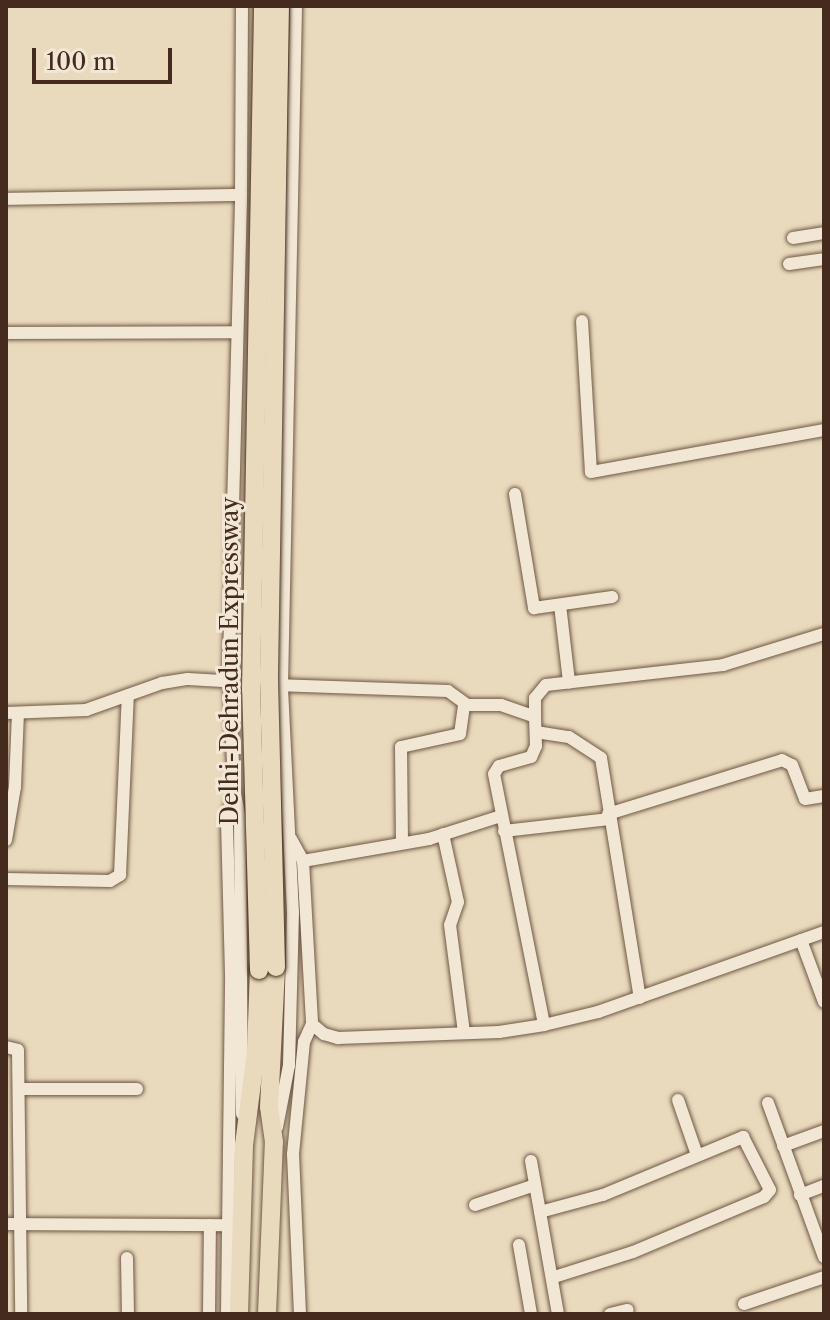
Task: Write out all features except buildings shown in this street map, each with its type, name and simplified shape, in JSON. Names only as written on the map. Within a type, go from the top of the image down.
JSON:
[{"type":"highway","name":"Delhi-Dehradun Expressway","points":[[239,1314],[244,1145],[268,968],[251,690],[263,6]]},
{"type":"highway","name":"Delhi-Dehradun Expressway","points":[[267,1314],[274,1142],[269,1107],[269,674],[280,6]]},
{"type":"street","points":[[242,6],[241,195],[229,681],[234,788],[240,820],[244,1145]]},
{"type":"street","points":[[274,1142],[289,1065],[293,913],[282,686],[296,6]]},
{"type":"street","points":[[6,199],[241,195]]},
{"type":"street","points":[[793,238],[824,233]]},
{"type":"street","points":[[789,264],[824,259]]},
{"type":"street","points":[[582,321],[591,472],[824,430]]},
{"type":"street","points":[[6,333],[237,332]]},
{"type":"street","points":[[515,494],[533,606],[538,609],[612,597]]},
{"type":"street","points":[[560,605],[569,682]]},
{"type":"street","points":[[544,1025],[501,816],[496,770],[531,757],[536,746],[535,698],[540,688],[723,665],[824,634]]},
{"type":"street","points":[[6,840],[16,775],[12,713],[86,710],[162,683],[188,679],[282,686],[448,691],[464,704],[501,705],[535,717]]},
{"type":"street","points":[[6,879],[110,881],[120,875],[128,695]]},
{"type":"street","points":[[402,842],[401,747],[460,734],[464,704]]},
{"type":"street","points":[[536,732],[562,734],[598,754],[640,998]]},
{"type":"street","points":[[504,831],[609,816],[782,760],[792,765],[805,799],[824,796]]},
{"type":"street","points":[[227,1314],[231,974],[227,822],[234,788]]},
{"type":"street","points":[[303,861],[443,834],[501,816]]},
{"type":"street","points":[[289,834],[303,861],[312,1024],[304,1042],[293,1154],[300,1236],[300,1314]]},
{"type":"street","points":[[443,834],[458,902],[450,925],[464,1033]]},
{"type":"street","points":[[312,1024],[324,1034],[338,1038],[464,1033],[544,1025],[640,998],[824,932]]},
{"type":"street","points":[[801,940],[824,1002]]},
{"type":"street","points":[[6,1047],[17,1048],[21,1314]]},
{"type":"street","points":[[19,1089],[137,1089]]},
{"type":"street","points":[[678,1100],[697,1155]]},
{"type":"street","points":[[768,1103],[800,1195],[819,1227],[824,1257]]},
{"type":"street","points":[[783,1146],[824,1131]]},
{"type":"street","points":[[540,1212],[603,1195],[743,1137],[770,1193],[633,1252],[554,1277]]},
{"type":"street","points":[[531,1161],[554,1277],[558,1314]]},
{"type":"street","points":[[475,1205],[535,1185]]},
{"type":"street","points":[[800,1195],[824,1186]]},
{"type":"street","points":[[6,1224],[229,1225]]},
{"type":"street","points":[[209,1314],[210,1225]]},
{"type":"street","points":[[519,1245],[531,1314]]},
{"type":"street","points":[[127,1258],[128,1314]]},
{"type":"street","points":[[744,1304],[824,1277]]},
{"type":"street","points":[[610,1314],[628,1310]]}]
